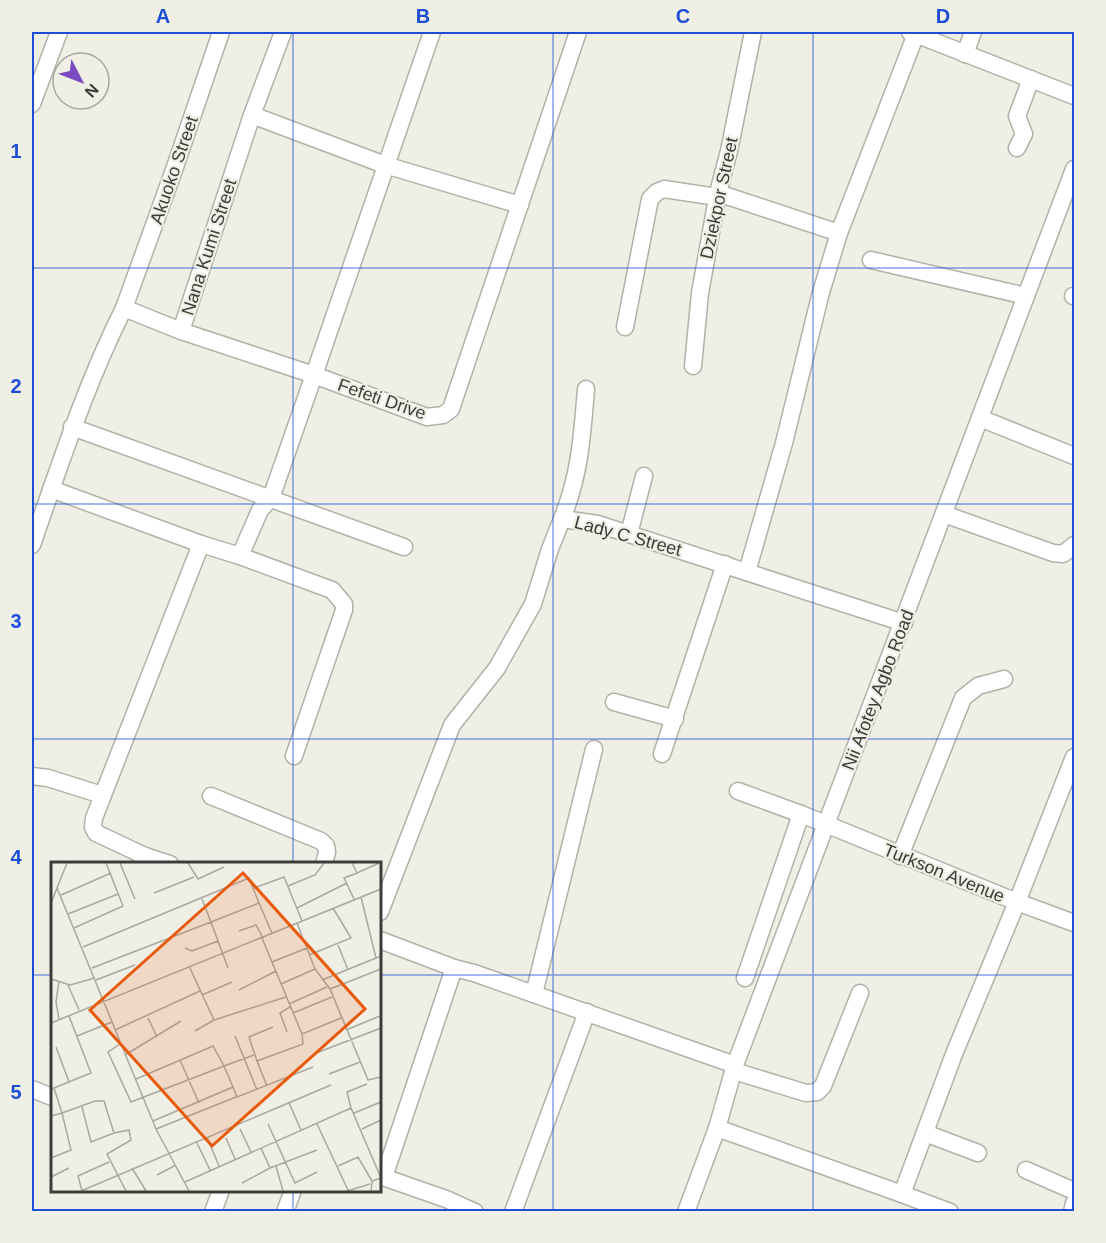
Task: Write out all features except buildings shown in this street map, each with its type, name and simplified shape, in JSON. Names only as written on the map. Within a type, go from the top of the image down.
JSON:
[{"type":"street","points":[[32,104],[59,32]]},
{"type":"street","name":"Akuoko Street","points":[[32,544],[72,427],[107,341],[124,308],[221,32]]},
{"type":"street","name":"Nana Kumi Street","points":[[283,32],[252,115],[181,331],[314,375]]},
{"type":"street","name":"Fefeti Drive","points":[[432,32],[314,375],[428,417],[443,415],[451,409],[578,32]]},
{"type":"street","name":"Dziekpor Street","points":[[693,366],[700,293],[718,195],[753,32]]},
{"type":"street","points":[[965,54],[973,32]]},
{"type":"street","points":[[747,572],[784,443],[838,233],[913,33],[1074,96]]},
{"type":"street","points":[[1017,148],[1024,134],[1017,116],[1031,79]]},
{"type":"street","points":[[252,115],[385,165],[520,205]]},
{"type":"street","name":"Nii Afotey Agbo Road","points":[[687,1212],[717,1128],[735,1068],[1074,170]]},
{"type":"street","points":[[626,327],[650,199],[657,192],[664,189],[718,195],[838,233]]},
{"type":"street","points":[[871,260],[1026,296]]},
{"type":"street","points":[[124,308],[181,331]]},
{"type":"street","points":[[240,556],[260,510],[271,498],[314,375]]},
{"type":"street","points":[[562,519],[573,491],[579,463],[585,389]]},
{"type":"street","points":[[980,418],[1074,456]]},
{"type":"street","points":[[72,427],[404,547]]},
{"type":"street","points":[[629,534],[644,476]]},
{"type":"street","points":[[51,489],[332,590],[344,604],[344,610],[294,756]]},
{"type":"street","points":[[944,514],[1053,553],[1063,555],[1074,545]]},
{"type":"street","name":"Lady C Street","points":[[381,909],[452,725],[497,668],[533,604],[562,519],[598,524],[904,624]]},
{"type":"street","points":[[143,860],[96,833],[93,827],[94,819],[201,544]]},
{"type":"street","points":[[662,754],[725,564]]},
{"type":"street","points":[[900,856],[963,698],[978,686],[1005,679]]},
{"type":"street","points":[[614,702],[675,719]]},
{"type":"street","points":[[534,994],[594,749]]},
{"type":"street","name":"Turkson Avenue","points":[[738,791],[801,814],[1017,902],[1074,757]]},
{"type":"street","points":[[32,776],[48,778],[102,795]]},
{"type":"street","points":[[211,796],[321,840],[327,852],[324,862]]},
{"type":"street","points":[[745,978],[801,814]]},
{"type":"street","points":[[902,1194],[954,1054],[1017,902],[1074,923]]},
{"type":"street","points":[[381,940],[453,968],[474,972],[587,1012],[806,1093],[817,1092],[823,1086],[860,993]]},
{"type":"street","points":[[453,968],[382,1176],[446,1199],[469,1211]]},
{"type":"street","points":[[513,1212],[587,1012]]},
{"type":"street","points":[[32,1089],[51,1097]]},
{"type":"street","points":[[717,1128],[950,1212]]},
{"type":"street","points":[[925,1133],[978,1153]]},
{"type":"street","points":[[1026,1170],[1074,1191]]},
{"type":"street","points":[[213,1212],[221,1192]]},
{"type":"street","points":[[285,1212],[292,1192]]},
{"type":"street","points":[[1072,1212],[1074,1203]]}]
